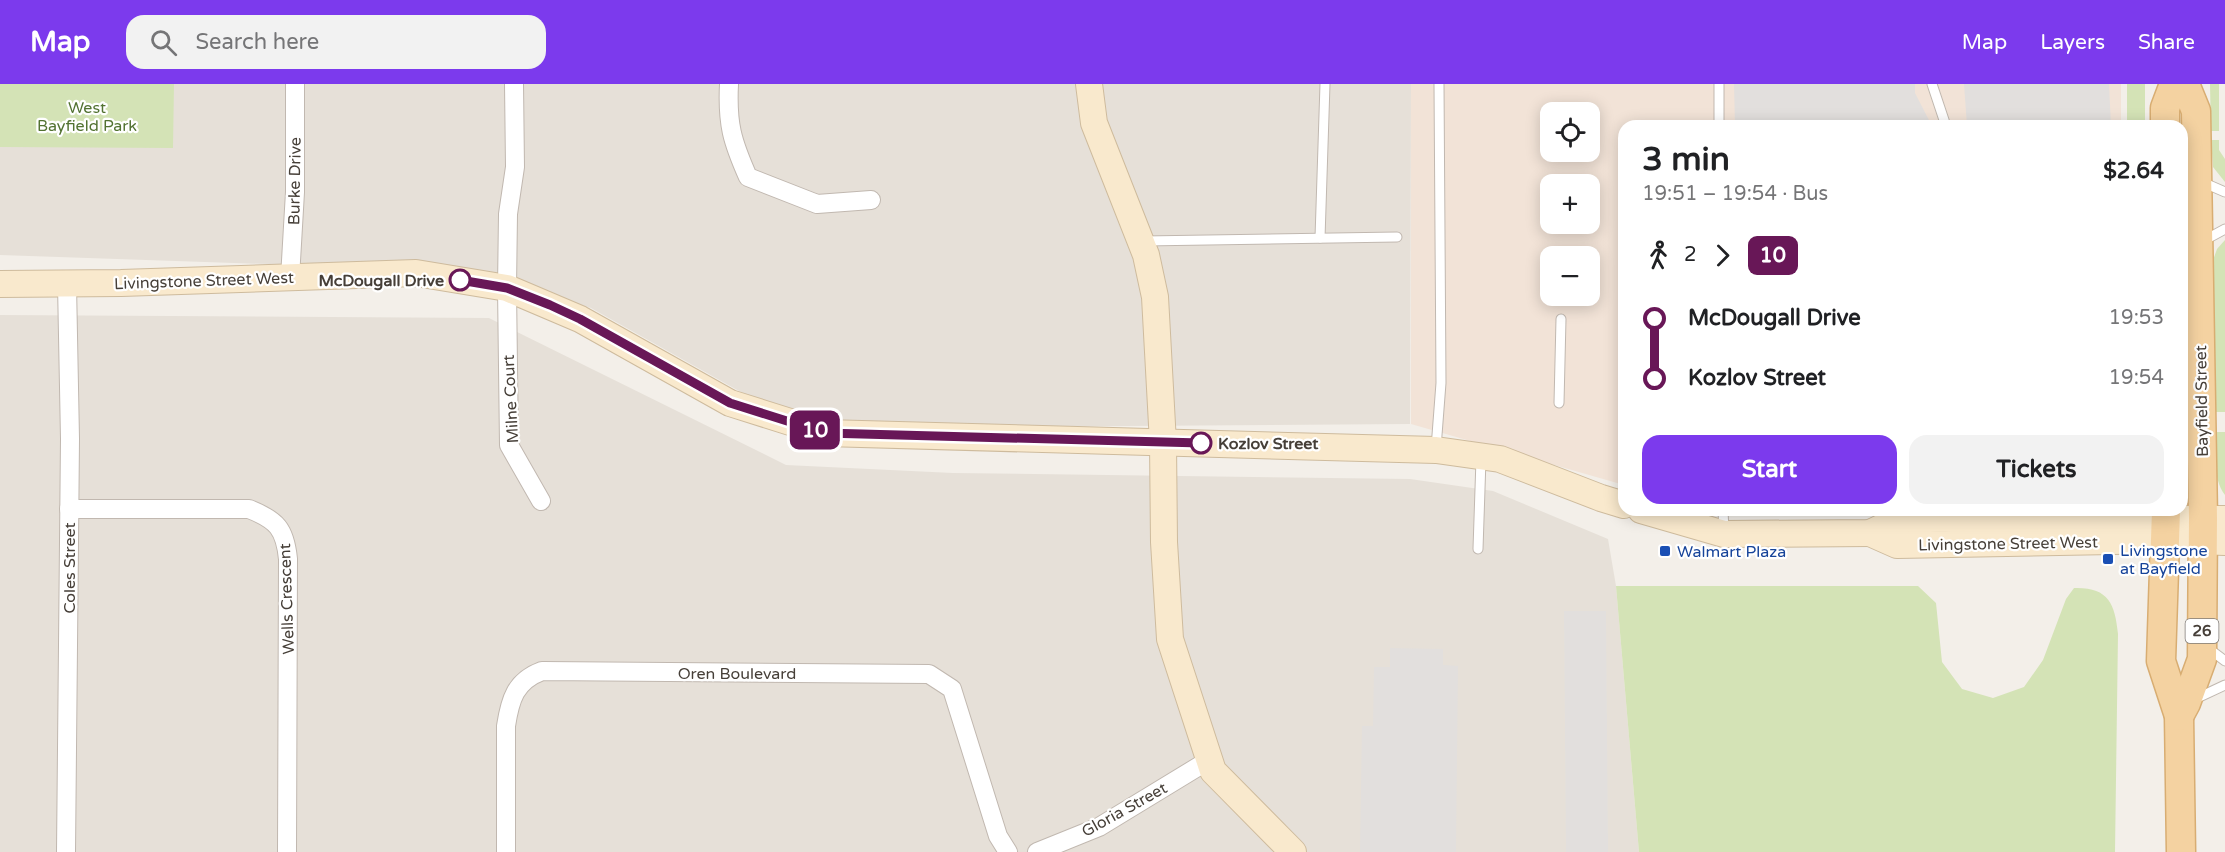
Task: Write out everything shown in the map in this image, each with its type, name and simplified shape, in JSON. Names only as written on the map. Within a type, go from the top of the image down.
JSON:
[{"type":"main road","points":[[2165,120],[2165,108],[2174,84]]},
{"type":"main road","name":"Bayfield Street","points":[[2181,852],[2182,709],[2202,659],[2192,527],[2198,244],[2196,111],[2186,84]]},
{"type":"main road","name":"Bayfield Street","points":[[2182,709],[2161,661],[2192,527]]},
{"type":"street","name":"Burke Drive","points":[[290,278],[295,192],[295,84]]},
{"type":"street","points":[[507,288],[508,214],[515,167],[514,84]]},
{"type":"street","points":[[729,84],[728,111],[733,144],[748,177],[817,204],[871,200]]},
{"type":"street","points":[[1089,84],[1094,123],[1146,255],[1155,297],[1170,639],[1213,771],[1293,852]]},
{"type":"street","name":"Livingstone Street West","points":[[0,284],[416,273],[507,288],[580,319],[730,403],[825,433],[1436,450],[1500,459],[1618,503]]},
{"type":"street","name":"Coles Street","points":[[66,852],[69,509],[67,284]]},
{"type":"street","name":"Milne Court","points":[[507,288],[509,445],[541,501]]},
{"type":"street","name":"Wells Crescent","points":[[69,509],[249,509],[264,515],[278,525],[286,541],[288,559],[287,852]]},
{"type":"street","name":"Livingstone Street West","points":[[1682,516],[1724,522],[1870,533],[1897,545],[2192,527]]},
{"type":"street","name":"Livingstone Street West","points":[[1870,533],[1897,520],[1940,516]]},
{"type":"street","name":"Livingstone Street West","points":[[1997,516],[2192,527]]},
{"type":"street","name":"Oren Boulevard","points":[[506,852],[506,726],[509,709],[514,694],[523,681],[542,671],[929,674],[952,689],[998,836],[1008,852]]},
{"type":"street","name":"Gloria Street","points":[[1037,852],[1099,827],[1209,760]]},
{"type":"lane","points":[[1320,238],[1325,84]]},
{"type":"lane","points":[[1436,450],[1442,382],[1440,84]]},
{"type":"lane","points":[[1719,84],[1719,120]]},
{"type":"lane","points":[[1932,84],[1944,120]]},
{"type":"lane","points":[[2197,180],[2225,192]]},
{"type":"lane","points":[[2198,244],[2225,229]]},
{"type":"lane","points":[[1140,241],[1397,237]]},
{"type":"lane","points":[[1559,403],[1561,319]]},
{"type":"lane","points":[[1478,549],[1482,486],[1481,457]]},
{"type":"lane","points":[[2202,644],[2225,661]]},
{"type":"lane","points":[[2182,709],[2225,685]]},
{"type":"shaded area","points":[[0,84],[1411,84],[1410,424],[856,428],[789,419],[591,308],[473,271],[0,255]]},
{"type":"shaded area","points":[[1411,84],[2121,84],[2121,120],[1618,120],[1618,483],[1411,424]]},
{"type":"shaded area","points":[[1734,84],[1915,84],[1915,93],[1929,120],[1735,120]]},
{"type":"shaded area","points":[[1964,84],[2109,84],[2111,120],[1967,120]]},
{"type":"shaded area","points":[[0,315],[489,318],[786,465],[953,473],[1410,479],[1493,491],[1608,539],[1616,586],[1639,852],[0,852]]},
{"type":"shaded area","points":[[1564,611],[1606,611],[1608,852],[1566,852]]},
{"type":"shaded area","points":[[1390,648],[1443,649],[1443,665],[1458,666],[1456,852],[1360,852],[1362,726],[1373,726],[1374,667],[1390,667]]},
{"type":"green space","name":"West Bayfield Park","points":[[0,84],[174,84],[173,148],[0,147]]},
{"type":"green space","points":[[2127,84],[2145,84],[2145,120],[2127,120]]},
{"type":"green space","points":[[2210,84],[2219,84],[2219,131],[2211,131]]},
{"type":"green space","points":[[2211,140],[2219,140],[2219,150],[2225,159],[2225,182],[2213,167]]},
{"type":"green space","points":[[2225,240],[2225,412],[2215,412],[2212,263],[2217,249]]},
{"type":"green space","points":[[2216,432],[2225,432],[2225,495],[2216,473]]},
{"type":"green space","points":[[1616,586],[1918,586],[1936,603],[1942,662],[1962,689],[1993,698],[2024,687],[2043,660],[2066,599],[2074,588],[2095,590],[2108,599],[2112,606],[2118,634],[2115,852],[1639,852]]},
{"type":"bus line","name":"10","points":[[460,280],[507,288],[550,305],[580,319],[730,403],[825,433],[1201,443]]},
{"type":"place","name":"McDougall Drive","points":[[460,280]]},
{"type":"place","name":"Kozlov Street","points":[[1201,443]]},
{"type":"place","name":"Walmart Plaza","points":[[1665,551]]},
{"type":"place","name":"Livingstone at Bayfield","points":[[2108,559]]}]
